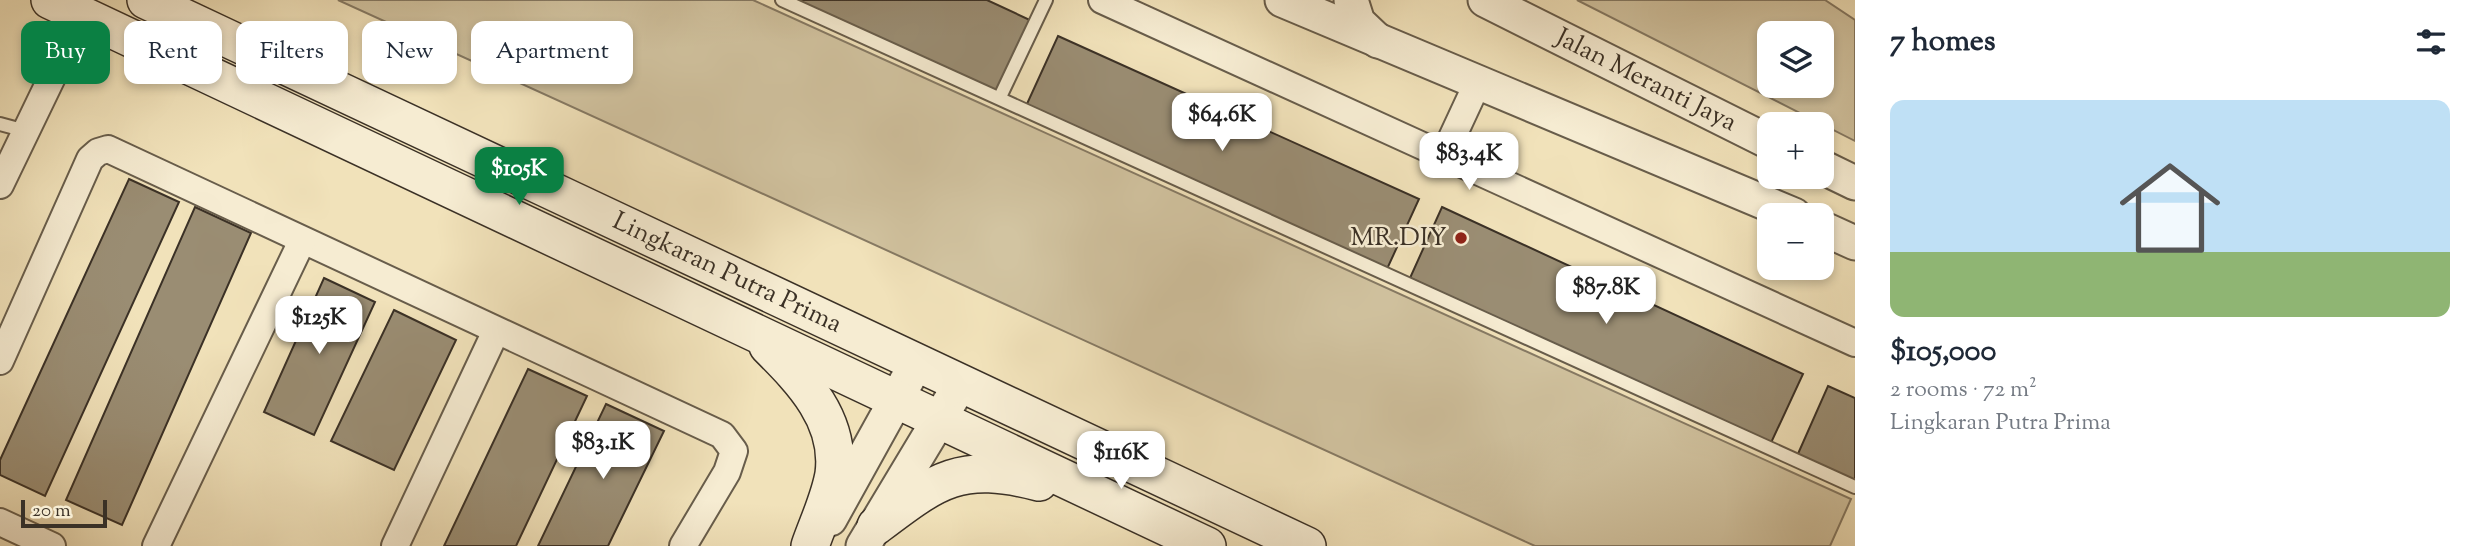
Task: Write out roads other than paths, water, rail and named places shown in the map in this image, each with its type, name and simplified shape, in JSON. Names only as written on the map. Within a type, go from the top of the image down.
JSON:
[{"type":"main road","name":"Lingkaran Putra Prima","points":[[146,0],[1307,546]]},
{"type":"main road","name":"Lingkaran Putra Prima","points":[[66,7],[1207,546]]},
{"type":"main road","points":[[753,331],[794,372],[822,407],[832,438],[834,474],[812,546]]},
{"type":"main road","points":[[870,536],[928,487],[956,475],[1003,473],[1105,498]]},
{"type":"street","points":[[1102,0],[1855,343]]},
{"type":"street","points":[[1282,0],[1765,203]]},
{"type":"street","points":[[1351,0],[1358,22],[1380,42]]},
{"type":"street","name":"Jalan Meranti Jaya","points":[[1485,0],[1757,136]]},
{"type":"street","points":[[0,185],[26,131],[66,7]]},
{"type":"street","points":[[1444,155],[1477,84]]},
{"type":"street","points":[[0,361],[90,159],[98,152],[108,149],[722,435],[734,450],[727,472],[683,546]]},
{"type":"street","points":[[1834,173],[1855,183]]},
{"type":"street","points":[[1834,233],[1855,243]]},
{"type":"street","points":[[156,546],[302,241]]},
{"type":"street","points":[[395,546],[496,331]]},
{"type":"street","points":[[812,546],[917,362]]},
{"type":"street","points":[[870,536],[961,383]]},
{"type":"street","points":[[0,522],[51,546]]},
{"type":"lane","points":[[782,0],[1855,488]]},
{"type":"lane","points":[[1000,97],[1046,0]]},
{"type":"lane","points":[[0,124],[26,131]]},
{"type":"place","name":"MR.DIY","points":[[1461,238]]}]
